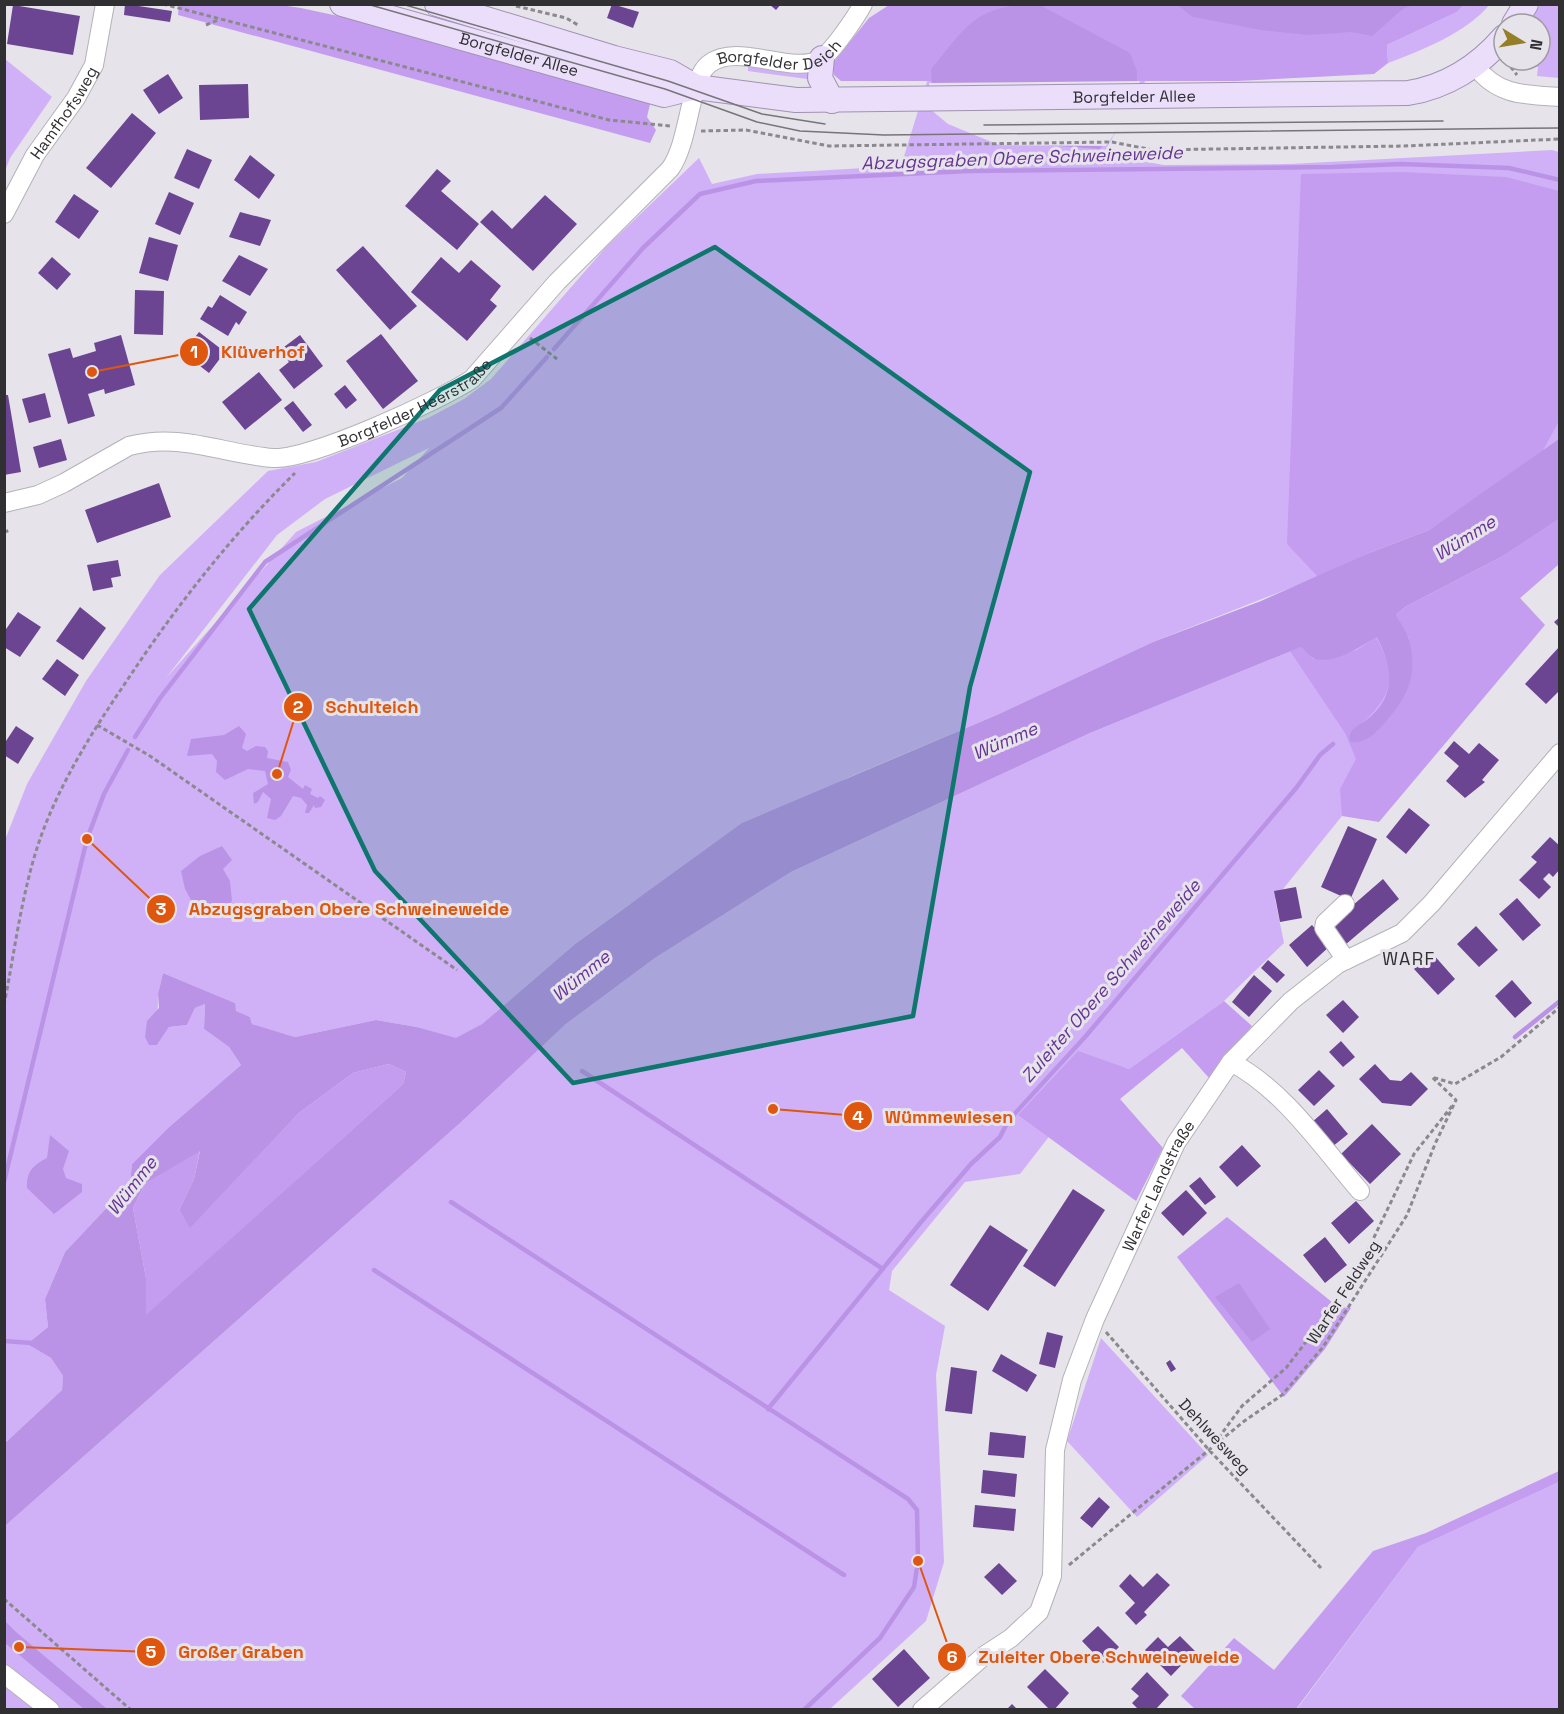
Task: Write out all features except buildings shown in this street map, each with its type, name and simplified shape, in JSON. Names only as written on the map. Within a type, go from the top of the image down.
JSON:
[{"type":"main road","name":"Borgfelder Allee","points":[[342,4],[664,95],[696,87]]},
{"type":"main road","name":"Borgfelder Allee","points":[[437,4],[614,58],[670,72],[696,87],[768,98],[832,101],[1408,93],[1448,81],[1475,65],[1492,49]]},
{"type":"main road","points":[[822,58],[820,78],[832,101]]},
{"type":"street","name":"Hamfhofsweg","points":[[4,214],[35,155],[76,98],[94,65],[105,4]]},
{"type":"street","name":"Borgfelder Deich","points":[[696,87],[709,64],[727,56],[804,64],[822,58],[858,7]]},
{"type":"street","points":[[1475,65],[1491,82],[1508,91],[1560,97]]},
{"type":"street","name":"Borgfelder Heerstraße","points":[[4,504],[38,495],[129,446],[145,442],[183,441],[254,456],[277,458],[322,447],[434,402],[454,391],[472,379],[557,282],[680,157],[696,87]]},
{"type":"street","name":"Warfer Landstraße","points":[[922,1710],[985,1655],[1011,1638],[1039,1612],[1052,1576],[1055,1450],[1072,1380],[1095,1319],[1165,1164],[1231,1062],[1291,1001],[1346,960],[1402,933],[1560,753]]},
{"type":"street","points":[[1345,904],[1325,923],[1324,928],[1346,960]]},
{"type":"street","points":[[1231,1062],[1251,1072],[1288,1108],[1360,1191]]},
{"type":"street","points":[[4,1674],[50,1710]]},
{"type":"path","points":[[163,4],[609,120],[708,132],[726,129],[746,130],[829,146],[1112,142],[1153,150],[1404,146],[1560,139]]},
{"type":"path","points":[[206,26],[220,19]]},
{"type":"path","points":[[1515,72],[1518,76]]},
{"type":"path","points":[[517,329],[557,358]]},
{"type":"path","points":[[4,1005],[30,874],[45,825],[66,778],[97,725],[145,653],[202,576],[300,469]]},
{"type":"path","points":[[4,532],[11,530]]},
{"type":"path","points":[[97,725],[150,756],[457,970]]},
{"type":"path","points":[[1209,1450],[1242,1406],[1286,1368],[1322,1321],[1367,1252],[1414,1154],[1456,1100],[1432,1077],[1455,1084],[1501,1057],[1560,1007]]},
{"type":"path","name":"Warfer Feldweg","points":[[1052,1576],[1082,1557],[1243,1422],[1282,1395],[1323,1347],[1407,1215],[1435,1144],[1456,1100]]},
{"type":"path","name":"Dehlwesweg","points":[[1095,1319],[1209,1450],[1322,1568]]},
{"type":"path","points":[[4,1599],[131,1710]]},
{"type":"highlighted area","points":[[715,247],[1030,472],[970,687],[913,1016],[573,1083],[375,871],[249,609],[440,390]]},
{"type":"shaded area","points":[[179,5],[280,5],[375,24],[651,100],[647,117],[656,130],[650,143],[178,15]]},
{"type":"shaded area","points":[[889,5],[1464,5],[1457,12],[1387,45],[1388,63],[1374,74],[1237,81],[841,81],[834,75],[832,64],[869,18]]},
{"type":"shaded area","points":[[1464,5],[1489,5],[1469,24],[1456,32],[1388,63],[1387,45],[1457,12]]},
{"type":"shaded area","points":[[1540,5],[1559,5],[1559,78],[1537,76],[1537,72],[1552,72],[1552,12],[1536,12]]},
{"type":"shaded area","points":[[5,59],[52,97],[10,158],[5,171]]},
{"type":"shaded area","points":[[748,66],[814,68],[815,80],[748,71]]},
{"type":"shaded area","points":[[1154,66],[1103,154],[1164,165],[1290,164],[1552,150],[1559,152],[1559,439],[1541,454],[1369,553],[1318,577],[1153,642],[999,714],[847,778],[630,904],[575,944],[482,1024],[456,1039],[417,1027],[376,1020],[295,1037],[252,1024],[250,1017],[235,1011],[235,1003],[163,973],[158,994],[157,1045],[169,1027],[187,1025],[195,1008],[205,1004],[204,1029],[229,1047],[241,1065],[168,1128],[132,1164],[130,1183],[65,1252],[45,1299],[48,1327],[27,1344],[51,1358],[63,1376],[62,1390],[5,1443],[5,840],[27,784],[86,681],[160,575],[268,471],[316,462],[428,418],[464,399],[491,379],[607,246],[699,158],[712,184],[757,174],[901,166],[931,69]],"holes":[[[429,448],[402,478],[296,532],[166,678],[277,535],[325,499]]]},
{"type":"shaded area","points":[[1402,172],[1506,177],[1559,191],[1559,421],[1541,454],[1429,530],[1369,553],[1318,577],[1287,544],[1301,174]]},
{"type":"shaded area","points":[[1559,519],[1559,564],[1520,598],[1342,806],[1342,816],[1275,899],[1284,943],[1224,1001],[1129,1069],[1122,1067],[1082,1094],[1020,1174],[965,1182],[892,1271],[889,1290],[945,1326],[936,1375],[944,1562],[926,1621],[830,1709],[5,1710],[5,1526],[459,1124],[566,1024],[655,958],[791,872],[1090,733],[1301,647],[1396,615],[1503,556]]},
{"type":"shaded area","points":[[1559,519],[1559,564],[1520,598],[1545,625],[1379,822],[1342,816],[1340,789],[1356,759],[1345,733],[1290,651],[1301,647],[1313,659],[1357,650],[1376,637],[1387,662],[1389,683],[1381,703],[1362,723],[1377,732],[1409,638],[1396,615],[1405,607],[1503,556]]},
{"type":"shaded area","points":[[1224,1001],[1252,1026],[1210,1079],[1182,1048],[1120,1099],[1163,1148],[1136,1201],[1018,1115],[1078,1051],[1129,1069]]},
{"type":"shaded area","points":[[389,1064],[406,1072],[403,1084],[146,1316],[146,1278],[133,1208],[145,1184],[200,1150],[194,1179],[179,1210],[190,1227],[299,1113],[353,1073]]},
{"type":"shaded area","points":[[1227,1217],[1338,1307],[1351,1308],[1325,1349],[1284,1397],[1177,1257]]},
{"type":"shaded area","points":[[1101,1338],[1208,1455],[1137,1517],[1067,1441]]},
{"type":"shaded area","points":[[1559,1471],[1559,1482],[1418,1547],[1296,1709],[1195,1709],[1181,1696],[1234,1638],[1274,1670],[1373,1551],[1426,1533]]},
{"type":"shaded area","points":[[1559,1482],[1559,1709],[1296,1710],[1418,1547]]},
{"type":"water","points":[[1038,4],[1130,53],[1137,71],[1137,80],[1124,116],[1100,149],[1000,142],[933,109],[931,69],[965,29],[975,20],[1000,8]]},
{"type":"water","points":[[1177,5],[1414,5],[1404,8],[1372,36],[1351,32],[1309,35],[1261,30],[1193,17]]},
{"type":"water","name":"Wümme","points":[[1559,439],[1559,519],[1503,556],[1405,607],[1396,615],[1409,640],[1412,653],[1411,676],[1398,706],[1383,725],[1368,738],[1360,742],[1351,742],[1349,738],[1353,730],[1375,712],[1387,692],[1389,671],[1377,637],[1332,659],[1315,659],[1301,647],[1090,733],[791,872],[655,958],[566,1024],[459,1124],[5,1526],[5,1443],[62,1390],[63,1376],[51,1358],[27,1344],[48,1327],[45,1299],[65,1252],[130,1183],[132,1164],[168,1128],[241,1065],[229,1047],[204,1029],[205,1004],[195,1008],[187,1025],[169,1027],[157,1045],[149,1045],[145,1037],[147,1021],[159,1008],[158,994],[163,973],[235,1003],[236,1011],[250,1017],[252,1024],[295,1037],[376,1020],[417,1027],[456,1038],[482,1024],[575,944],[742,823],[999,714],[1153,642],[1261,601],[1369,553],[1429,530]],"holes":[[[389,1064],[406,1072],[403,1084],[146,1315],[146,1278],[133,1208],[145,1184],[200,1151],[194,1179],[179,1210],[190,1228],[299,1113],[353,1073]]]},
{"type":"water","points":[[239,726],[246,734],[242,748],[247,751],[256,746],[265,747],[268,751],[267,758],[288,762],[291,770],[288,777],[303,789],[305,785],[312,789],[310,794],[318,798],[320,796],[325,800],[321,807],[315,808],[314,805],[309,813],[305,813],[307,805],[301,798],[293,796],[281,816],[275,820],[267,818],[271,799],[263,792],[258,802],[254,804],[253,793],[268,784],[265,771],[248,769],[225,780],[216,772],[217,761],[212,754],[187,756],[191,739],[224,735]]},
{"type":"water","points":[[222,846],[232,860],[223,869],[230,881],[232,901],[229,905],[220,903],[213,910],[196,909],[185,889],[181,871],[200,856]]},
{"type":"water","points":[[50,1135],[69,1151],[63,1169],[66,1178],[82,1184],[82,1192],[54,1214],[27,1188],[31,1170],[47,1158]]},
{"type":"water","points":[[1239,1283],[1270,1329],[1252,1342],[1215,1297]]},
{"type":"water","points":[[4,1620],[107,1709],[84,1709],[5,1643]]},
{"type":"pier","points":[[1140,81],[1126,117],[1106,146],[999,145],[948,124],[930,109],[929,83]]},
{"type":"waterway","name":"Abzugsgraben Obere Schweineweide","points":[[554,349],[643,248],[700,194],[756,181],[969,171],[1332,167],[1401,164],[1509,168],[1560,180]]},
{"type":"waterway","name":"Abzugsgraben Obere Schweineweide","points":[[135,737],[160,698],[265,562],[501,408],[547,357]]},
{"type":"waterway","name":"Zuleiter Obere Schweineweide","points":[[768,1409],[921,1222],[971,1164],[1000,1137],[1008,1121],[1085,1037],[1297,787],[1320,755],[1333,744]]},
{"type":"waterway","name":"Abzugsgraben Obere Schweineweide","points":[[4,1182],[87,839],[104,794],[128,750]]},
{"type":"waterway","points":[[1515,1037],[1560,1001]]},
{"type":"waterway","points":[[582,1071],[883,1269]]},
{"type":"waterway","name":"Zuleiter Obere Schweineweide","points":[[451,1202],[908,1499],[917,1510],[918,1561],[914,1587],[880,1638],[804,1710]]},
{"type":"waterway","points":[[374,1270],[844,1575]]},
{"type":"waterway","name":"Abzugsgraben Obere Schweineweide","points":[[4,1341],[32,1343]]},
{"type":"tram line","points":[[367,4],[665,89],[757,122],[800,131],[884,135],[1560,128]]},
{"type":"tram line","points":[[402,4],[668,81],[762,114],[825,124]]},
{"type":"tram line","points":[[984,125],[1443,121]]},
{"type":"place","name":"Klüverhof","points":[[92,372]]},
{"type":"place","name":"Schulteich","points":[[277,774]]},
{"type":"place","name":"Abzugsgraben Obere Schweineweide","points":[[87,839]]},
{"type":"place","name":"Wümmewiesen","points":[[773,1109]]},
{"type":"place","name":"Zuleiter Obere Schweineweide","points":[[918,1561]]},
{"type":"place","name":"Großer Graben","points":[[19,1647]]},
{"type":"district","name":"WARF","points":[[1409,959]]}]
